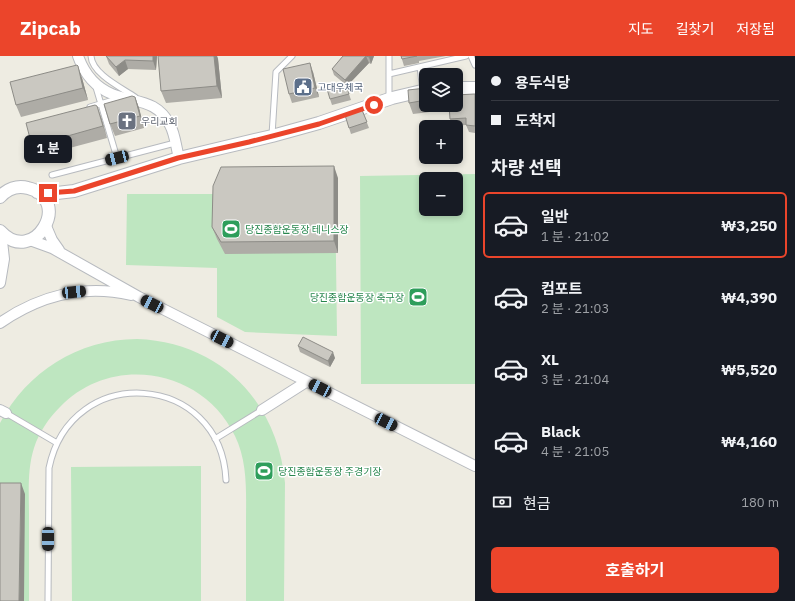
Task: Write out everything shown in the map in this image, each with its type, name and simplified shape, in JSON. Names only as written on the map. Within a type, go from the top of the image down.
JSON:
[{"type":"street","points":[[78,56],[85,70],[99,86],[124,98],[139,100],[157,109],[171,126],[178,158]]},
{"type":"street","points":[[463,88],[475,88]]},
{"type":"street","points":[[38,192],[56,193],[74,191],[178,158],[319,124],[389,99],[419,91]]},
{"type":"street","points":[[1,194],[11,189],[23,187],[31,188],[38,192],[46,201],[49,213]]},
{"type":"street","points":[[4,259],[10,248],[24,240],[40,234],[46,226],[49,213],[58,202],[74,191]]},
{"type":"street","points":[[46,226],[52,240],[64,254]]},
{"type":"street","points":[[0,231],[10,239],[24,240],[52,248],[139,298],[475,466]]},
{"type":"street","points":[[0,231],[4,259],[0,283]]},
{"type":"street","points":[[0,323],[28,306],[62,294],[84,291],[104,291],[126,294],[139,298]]},
{"type":"street","points":[[262,410],[306,382]]},
{"type":"lane","points":[[92,56],[93,63],[102,74],[139,100]]},
{"type":"lane","points":[[272,136],[276,72],[292,56]]},
{"type":"lane","points":[[389,56],[389,99]]},
{"type":"lane","points":[[389,74],[466,56]]},
{"type":"lane","points":[[471,56],[475,65]]},
{"type":"lane","points":[[94,82],[117,158]]},
{"type":"lane","points":[[86,107],[124,98]]},
{"type":"lane","points":[[52,175],[175,143]]},
{"type":"lane","points":[[48,601],[49,475],[52,455],[57,443],[71,422],[92,406],[112,396],[135,393],[158,395],[182,405],[202,421],[215,439],[222,454],[226,480]]},
{"type":"lane","points":[[215,439],[262,410]]},
{"type":"lane","points":[[3,412],[57,443]]},
{"type":"green space","name":"당진종합운동장 축구장","points":[[463,174],[475,174],[475,384],[361,384],[360,176],[419,175],[419,216],[463,216]]},
{"type":"green space","name":"당진종합운동장 테니스장","points":[[335,185],[337,336],[245,332],[217,317],[217,268],[126,265],[127,194],[213,194]]},
{"type":"green space","name":"당진종합운동장 주경기장","points":[[137,339],[167,343],[194,351],[218,365],[240,382],[257,403],[271,427],[280,454],[285,483],[284,601],[246,601],[246,500],[244,467],[235,436],[220,413],[201,396],[179,383],[155,376],[130,375],[105,379],[81,390],[60,407],[42,431],[34,448],[29,473],[29,601],[0,601],[0,423],[24,388],[56,362],[75,352],[94,345]]},
{"type":"green space","points":[[201,466],[201,601],[72,601],[71,467]]},
{"type":"building","points":[[106,56],[153,56],[153,61],[125,60],[116,67]]},
{"type":"building","points":[[158,56],[214,56],[217,86],[161,91]]},
{"type":"building","points":[[343,56],[366,56],[345,80],[332,69]]},
{"type":"building","points":[[401,56],[417,56],[402,59]]},
{"type":"building","points":[[310,63],[315,88],[289,94],[283,69]]},
{"type":"building","points":[[77,65],[83,88],[16,105],[10,82]]},
{"type":"building","points":[[346,84],[349,94],[330,99],[327,89]]},
{"type":"building","points":[[419,89],[419,101],[409,103],[408,90]]},
{"type":"building","points":[[475,94],[475,126],[466,125],[466,118],[450,119],[450,112],[463,112],[463,95]]},
{"type":"building","points":[[132,96],[135,97],[140,116],[110,124],[104,104]]},
{"type":"building","points":[[95,105],[97,106],[103,126],[32,146],[26,123]]},
{"type":"building","points":[[362,110],[367,122],[349,128],[345,115]]},
{"type":"building","points":[[334,166],[334,241],[221,242],[212,227],[213,186],[221,167]]},
{"type":"building","points":[[303,337],[333,352],[328,361],[298,346]]},
{"type":"building","points":[[0,483],[21,483],[19,601],[0,601]]},
{"type":"place","name":"고대우체국","points":[[303,87]]},
{"type":"place","name":"우리교회","points":[[127,121]]},
{"type":"place","name":"당진종합운동장 테니스장","points":[[231,229]]},
{"type":"place","name":"당진종합운동장 축구장","points":[[418,297]]},
{"type":"place","name":"당진종합운동장 주경기장","points":[[264,471]]},
{"type":"route","points":[[48,193],[74,191],[178,158],[319,124],[374,105]]}]
